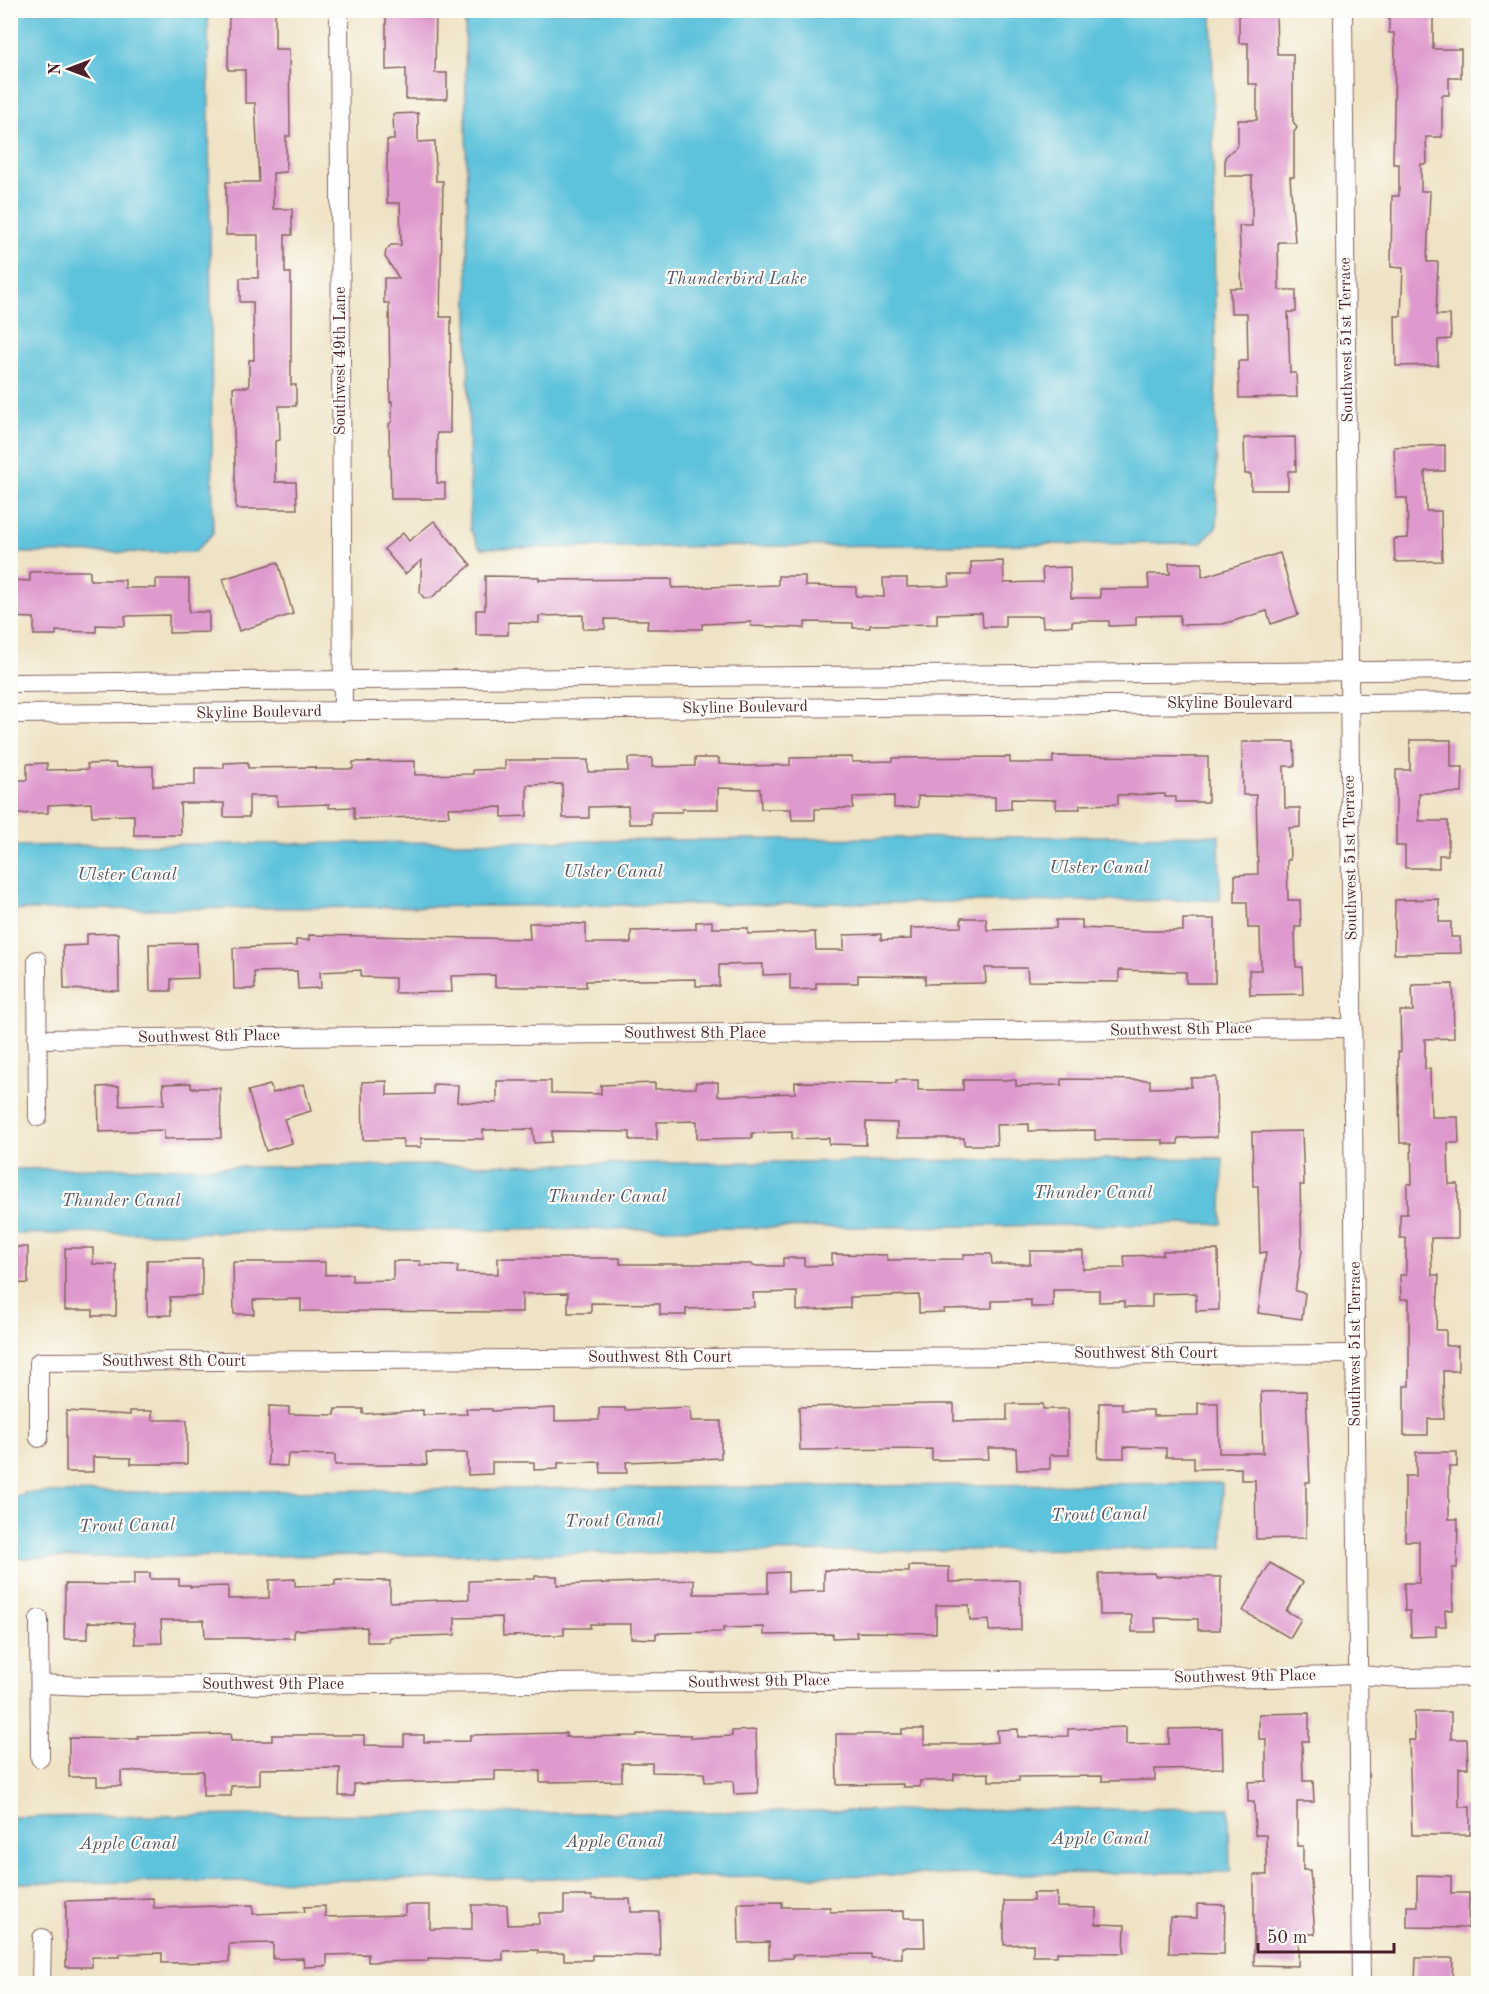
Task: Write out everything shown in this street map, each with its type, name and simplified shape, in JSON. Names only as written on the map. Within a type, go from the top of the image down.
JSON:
[{"type":"street","name":"Southwest 49th Lane","points":[[339,10],[343,712]]},
{"type":"street","name":"Southwest 51st Terrace","points":[[1343,10],[1361,1983]]},
{"type":"street","name":"Skyline Boulevard","points":[[10,683],[1350,669],[1479,670]]},
{"type":"street","name":"Skyline Boulevard","points":[[10,714],[1479,702]]},
{"type":"street","points":[[38,960],[38,1117]]},
{"type":"street","name":"Southwest 8th Place","points":[[37,1039],[1353,1028]]},
{"type":"street","name":"Southwest 8th Court","points":[[39,1438],[39,1362],[1357,1354]]},
{"type":"street","points":[[39,1618],[40,1758]]},
{"type":"street","name":"Southwest 9th Place","points":[[40,1684],[99,1686],[1358,1675],[1402,1678],[1479,1677]]},
{"type":"street","points":[[41,1983],[42,1938]]},
{"type":"water","points":[[10,11],[208,11],[213,533],[195,552],[11,553]]},
{"type":"water","name":"Thunderbird Lake","points":[[465,11],[1212,11],[1217,526],[1201,543],[480,548],[470,529]]},
{"type":"water","name":"Ulster Canal","points":[[1219,835],[1220,900],[11,910],[11,846]]},
{"type":"water","name":"Thunder Canal","points":[[1223,1158],[1222,1224],[11,1234],[11,1169]]},
{"type":"water","name":"Trout Canal","points":[[1222,1483],[1223,1548],[11,1558],[11,1496],[24,1496],[24,1493]]},
{"type":"water","name":"Apple Canal","points":[[1229,1808],[1230,1872],[11,1883],[11,1817]]},
{"type":"building","points":[[229,10],[275,10],[275,49],[289,49],[290,136],[286,136],[286,172],[273,173],[273,209],[292,209],[292,235],[285,235],[285,273],[291,273],[291,385],[296,385],[296,406],[279,406],[280,440],[275,441],[275,482],[296,482],[297,509],[236,509],[233,387],[249,387],[249,360],[254,360],[253,302],[240,302],[240,278],[258,278],[258,235],[226,235],[226,182],[259,182],[255,103],[245,103],[245,70],[228,70]]},
{"type":"building","points":[[436,10],[435,73],[447,73],[447,99],[406,99],[406,69],[386,70],[386,12]]},
{"type":"building","points":[[1239,10],[1276,10],[1277,54],[1293,54],[1293,121],[1297,128],[1294,132],[1294,177],[1290,177],[1295,242],[1278,242],[1279,290],[1296,290],[1296,312],[1288,312],[1290,373],[1296,373],[1297,397],[1239,398],[1238,361],[1248,361],[1247,313],[1231,313],[1230,288],[1242,288],[1239,226],[1252,226],[1252,176],[1225,176],[1225,157],[1238,145],[1238,120],[1257,120],[1257,84],[1248,84],[1248,43],[1239,43]]},
{"type":"building","points":[[1389,10],[1433,10],[1433,49],[1461,49],[1461,78],[1449,78],[1449,95],[1442,95],[1442,137],[1426,137],[1427,164],[1421,164],[1421,191],[1430,191],[1427,262],[1438,262],[1436,315],[1450,315],[1451,339],[1438,340],[1438,365],[1396,366],[1395,316],[1401,316],[1403,268],[1391,267],[1392,196],[1399,196],[1399,164],[1393,164],[1395,57],[1394,33],[1389,33]]},
{"type":"building","points":[[418,113],[418,142],[435,141],[436,181],[443,181],[440,317],[451,317],[450,433],[437,433],[437,483],[445,483],[445,499],[391,499],[389,424],[392,421],[392,401],[390,402],[389,303],[384,303],[384,278],[399,278],[385,257],[386,250],[391,245],[401,245],[400,203],[387,203],[387,140],[394,140],[393,114]]},
{"type":"building","points":[[1295,437],[1296,471],[1288,471],[1288,490],[1251,490],[1251,474],[1245,474],[1244,438]]},
{"type":"building","points":[[1445,445],[1445,471],[1425,471],[1426,511],[1441,511],[1442,561],[1395,562],[1394,539],[1408,538],[1407,498],[1396,498],[1394,447]]},
{"type":"building","points":[[434,521],[471,565],[431,598],[424,598],[420,593],[422,560],[405,574],[384,549],[403,533],[409,541]]},
{"type":"building","points":[[1280,553],[1298,615],[1271,624],[1267,611],[1223,624],[1180,625],[1180,615],[1136,616],[1136,625],[1109,626],[1109,621],[1072,621],[1072,626],[1043,627],[1042,616],[1005,616],[1005,627],[983,627],[982,613],[937,614],[937,624],[870,625],[870,628],[853,628],[853,623],[805,622],[805,628],[751,626],[751,622],[702,624],[702,629],[647,629],[648,620],[605,619],[605,629],[583,629],[583,615],[539,616],[539,623],[508,622],[508,635],[476,635],[476,610],[485,610],[485,576],[539,577],[539,580],[672,579],[672,588],[778,585],[778,576],[805,576],[805,586],[856,587],[856,596],[884,597],[883,578],[907,578],[907,587],[950,586],[949,575],[971,575],[971,562],[1003,561],[1004,583],[1043,582],[1042,568],[1070,567],[1071,598],[1100,598],[1100,589],[1149,588],[1148,574],[1170,574],[1169,563],[1202,563],[1202,577]]},
{"type":"building","points":[[278,562],[293,614],[239,631],[223,579]]},
{"type":"building","points":[[90,571],[90,580],[125,580],[125,588],[156,588],[156,579],[189,579],[189,612],[209,612],[209,632],[169,633],[169,615],[125,616],[125,626],[96,625],[96,632],[56,631],[56,635],[34,635],[34,618],[10,617],[10,580],[30,581],[30,572]]},
{"type":"building","points":[[1410,740],[1451,740],[1451,767],[1463,767],[1462,793],[1419,793],[1419,821],[1448,821],[1448,855],[1439,855],[1439,868],[1405,868],[1405,846],[1396,846],[1396,770],[1410,770]]},
{"type":"building","points":[[1242,742],[1294,742],[1295,766],[1284,766],[1285,808],[1300,808],[1300,827],[1289,828],[1288,900],[1300,900],[1301,927],[1295,927],[1296,967],[1302,967],[1303,994],[1250,995],[1249,970],[1261,970],[1260,928],[1248,928],[1247,902],[1235,902],[1235,875],[1258,874],[1256,795],[1243,795]]},
{"type":"building","points":[[1053,756],[1208,757],[1208,802],[1176,802],[1176,797],[1165,797],[1165,794],[1118,795],[1118,804],[1080,805],[1080,809],[1056,809],[1056,800],[1011,799],[1011,809],[995,810],[995,797],[918,796],[918,807],[894,808],[894,796],[853,797],[853,808],[815,809],[815,820],[792,820],[791,809],[761,809],[760,789],[718,788],[718,809],[651,812],[651,824],[629,824],[628,806],[589,807],[589,818],[563,818],[562,784],[527,785],[527,816],[502,817],[502,807],[448,808],[449,816],[354,819],[354,807],[329,808],[329,804],[277,806],[277,796],[249,796],[249,817],[224,817],[224,803],[180,803],[181,835],[134,835],[134,815],[92,816],[91,803],[48,805],[48,813],[10,814],[10,780],[27,780],[27,764],[47,763],[47,770],[88,769],[87,764],[115,763],[116,767],[153,766],[153,786],[195,785],[195,768],[224,768],[224,763],[248,762],[248,768],[353,769],[353,762],[415,761],[415,775],[473,774],[473,770],[505,769],[505,760],[588,760],[588,772],[628,771],[628,758],[652,758],[652,767],[695,766],[695,758],[719,758],[719,764],[747,766],[790,765],[790,758],[852,757],[852,762],[893,761],[893,758],[1010,757],[1010,763],[1053,763]]},
{"type":"building","points":[[1439,899],[1439,922],[1451,922],[1451,937],[1460,937],[1461,953],[1394,954],[1395,900]]},
{"type":"building","points":[[961,918],[986,918],[987,930],[1056,928],[1056,920],[1082,920],[1082,928],[1148,931],[1183,931],[1183,919],[1215,919],[1215,983],[1186,983],[1186,972],[1119,970],[1119,982],[1028,981],[1027,968],[985,968],[986,983],[925,984],[925,976],[858,975],[858,983],[816,983],[816,989],[790,990],[790,974],[763,975],[763,964],[719,965],[719,986],[696,986],[696,979],[586,981],[586,987],[495,987],[495,975],[451,976],[452,992],[395,993],[395,978],[361,977],[361,970],[320,972],[321,988],[298,989],[297,971],[254,972],[255,989],[234,989],[233,948],[296,946],[296,940],[309,940],[309,935],[530,939],[529,923],[550,923],[586,924],[586,943],[631,943],[631,931],[696,929],[696,922],[712,921],[712,928],[748,928],[748,934],[815,932],[816,950],[844,950],[844,935],[881,934],[881,940],[911,939],[911,928],[961,927]]},
{"type":"building","points":[[118,933],[119,991],[64,989],[63,946],[87,945],[87,934]]},
{"type":"building","points":[[197,943],[198,978],[171,979],[171,991],[150,991],[149,944]]},
{"type":"building","points":[[1453,984],[1454,1038],[1425,1039],[1425,1069],[1430,1069],[1431,1117],[1458,1117],[1459,1143],[1448,1143],[1449,1184],[1458,1184],[1458,1238],[1431,1238],[1432,1275],[1439,1275],[1436,1330],[1446,1330],[1446,1346],[1458,1346],[1458,1371],[1443,1371],[1444,1419],[1428,1419],[1428,1435],[1404,1435],[1404,1386],[1409,1386],[1409,1299],[1401,1299],[1400,1275],[1406,1275],[1406,1238],[1400,1238],[1400,1214],[1407,1214],[1407,1184],[1412,1184],[1411,1143],[1400,1143],[1398,1052],[1401,1052],[1400,1011],[1413,1011],[1412,985]]},
{"type":"building","points":[[1216,1077],[1217,1137],[1178,1138],[1178,1144],[1163,1144],[1163,1140],[1095,1140],[1095,1130],[1029,1131],[1029,1124],[996,1125],[997,1145],[964,1145],[964,1138],[897,1138],[897,1123],[866,1122],[866,1145],[829,1144],[829,1138],[792,1139],[792,1132],[752,1133],[752,1138],[697,1139],[697,1121],[657,1122],[657,1140],[630,1140],[630,1132],[552,1131],[552,1142],[534,1143],[533,1129],[483,1130],[483,1139],[421,1138],[421,1147],[403,1147],[403,1139],[363,1140],[362,1082],[387,1081],[387,1095],[433,1094],[433,1084],[458,1085],[457,1102],[497,1103],[497,1081],[551,1081],[551,1093],[601,1094],[601,1085],[655,1083],[655,1089],[696,1088],[696,1082],[718,1082],[718,1096],[795,1093],[795,1082],[896,1083],[896,1080],[918,1080],[918,1090],[963,1090],[963,1080],[1016,1080],[1016,1086],[1062,1085],[1062,1079],[1150,1080],[1150,1088],[1191,1087],[1191,1078]]},
{"type":"building","points":[[191,1083],[191,1088],[220,1088],[221,1138],[164,1139],[164,1130],[99,1132],[98,1087],[119,1086],[120,1106],[164,1104],[163,1084]]},
{"type":"building","points":[[304,1084],[311,1111],[284,1119],[292,1143],[266,1151],[248,1091],[270,1085],[273,1093]]},
{"type":"building","points":[[1302,1131],[1304,1185],[1300,1185],[1302,1251],[1295,1291],[1305,1293],[1302,1319],[1258,1313],[1266,1252],[1260,1253],[1258,1186],[1253,1186],[1252,1132]]},
{"type":"building","points":[[10,1247],[28,1247],[28,1283],[10,1284]]},
{"type":"building","points":[[65,1248],[93,1248],[93,1264],[117,1265],[116,1316],[93,1316],[93,1310],[65,1310]]},
{"type":"building","points":[[1218,1250],[1219,1310],[1196,1311],[1196,1293],[1152,1294],[1152,1307],[1124,1307],[1124,1301],[1099,1302],[1099,1290],[1053,1290],[1053,1307],[1031,1307],[1031,1300],[992,1301],[992,1308],[944,1309],[944,1312],[919,1313],[919,1295],[850,1297],[850,1308],[797,1311],[797,1292],[753,1293],[754,1307],[686,1309],[686,1315],[660,1315],[660,1304],[591,1303],[591,1313],[568,1313],[568,1293],[522,1294],[522,1312],[301,1311],[301,1299],[253,1300],[254,1314],[234,1314],[233,1262],[325,1262],[325,1275],[352,1274],[352,1281],[393,1280],[393,1261],[420,1261],[420,1265],[458,1266],[457,1273],[498,1274],[498,1258],[620,1258],[620,1264],[783,1266],[783,1258],[804,1258],[804,1266],[832,1265],[832,1254],[887,1255],[887,1260],[964,1259],[964,1254],[991,1254],[992,1264],[1030,1264],[1030,1251],[1083,1251],[1083,1269],[1125,1268],[1124,1256],[1163,1255],[1163,1251]]},
{"type":"building","points":[[202,1259],[202,1296],[170,1297],[171,1315],[147,1316],[147,1260]]},
{"type":"building","points":[[1306,1391],[1310,1482],[1306,1482],[1306,1538],[1256,1539],[1255,1480],[1241,1480],[1241,1468],[1194,1469],[1194,1457],[1166,1457],[1166,1448],[1124,1447],[1124,1458],[1098,1458],[1099,1403],[1122,1403],[1122,1410],[1153,1410],[1153,1416],[1198,1415],[1198,1403],[1218,1403],[1219,1453],[1263,1453],[1261,1392]]},
{"type":"building","points":[[954,1404],[954,1421],[1007,1420],[1007,1404],[1043,1404],[1043,1409],[1068,1409],[1069,1455],[1050,1455],[1050,1469],[1017,1470],[1016,1448],[988,1448],[989,1459],[932,1460],[932,1449],[800,1450],[799,1407]]},
{"type":"building","points":[[269,1406],[289,1407],[289,1414],[335,1415],[335,1409],[363,1409],[363,1414],[423,1410],[423,1415],[467,1414],[466,1409],[492,1409],[492,1411],[555,1408],[555,1421],[599,1420],[599,1408],[625,1408],[625,1410],[690,1407],[691,1421],[721,1421],[721,1458],[626,1462],[627,1473],[601,1473],[600,1462],[558,1463],[558,1469],[534,1470],[534,1462],[492,1462],[492,1474],[468,1475],[467,1453],[426,1453],[427,1465],[335,1465],[335,1455],[288,1454],[287,1466],[268,1465]]},
{"type":"building","points":[[66,1411],[130,1415],[130,1411],[152,1411],[152,1420],[187,1420],[187,1464],[131,1464],[131,1458],[93,1457],[93,1472],[66,1472]]},
{"type":"building","points":[[1416,1452],[1457,1452],[1457,1467],[1449,1467],[1449,1519],[1458,1519],[1457,1568],[1452,1568],[1453,1610],[1445,1610],[1446,1626],[1436,1626],[1436,1636],[1411,1637],[1410,1611],[1405,1611],[1404,1583],[1419,1583],[1419,1541],[1405,1541],[1405,1476],[1416,1476]]},
{"type":"building","points":[[1270,1563],[1303,1582],[1286,1611],[1301,1619],[1290,1638],[1243,1611]]},
{"type":"building","points":[[909,1566],[949,1567],[949,1582],[1020,1580],[1021,1630],[989,1631],[989,1620],[970,1621],[969,1605],[936,1605],[936,1633],[856,1632],[857,1637],[833,1638],[833,1634],[764,1635],[764,1627],[723,1628],[723,1632],[656,1633],[656,1639],[631,1638],[631,1624],[590,1624],[590,1628],[564,1628],[564,1635],[503,1636],[502,1617],[455,1618],[455,1635],[390,1637],[389,1642],[367,1642],[367,1627],[294,1630],[294,1638],[205,1638],[204,1620],[161,1620],[162,1643],[135,1644],[134,1623],[88,1622],[88,1639],[64,1639],[65,1584],[134,1585],[134,1573],[150,1573],[150,1579],[179,1579],[179,1585],[190,1585],[190,1587],[228,1586],[228,1599],[269,1598],[269,1580],[295,1579],[295,1586],[335,1585],[335,1580],[390,1581],[390,1602],[469,1599],[469,1581],[535,1579],[535,1576],[557,1576],[557,1585],[694,1580],[694,1594],[722,1594],[768,1593],[768,1573],[788,1572],[788,1592],[824,1591],[824,1570],[909,1572]]},
{"type":"building","points":[[1154,1573],[1155,1576],[1221,1577],[1220,1630],[1198,1630],[1198,1619],[1155,1618],[1156,1632],[1132,1632],[1132,1615],[1100,1615],[1099,1574]]},
{"type":"building","points":[[1414,1712],[1451,1712],[1451,1739],[1467,1739],[1468,1768],[1459,1768],[1459,1807],[1470,1807],[1470,1835],[1412,1835],[1409,1740],[1415,1740]]},
{"type":"building","points":[[1309,1713],[1309,1741],[1302,1741],[1303,1781],[1313,1781],[1314,1802],[1297,1802],[1297,1846],[1303,1846],[1303,1870],[1310,1870],[1315,1934],[1299,1934],[1298,1966],[1254,1965],[1254,1875],[1267,1875],[1266,1835],[1255,1835],[1254,1802],[1248,1802],[1248,1782],[1266,1781],[1266,1739],[1259,1739],[1259,1714]]},
{"type":"building","points":[[1126,1727],[1126,1745],[1169,1744],[1169,1729],[1222,1728],[1223,1768],[1155,1769],[1155,1780],[1102,1781],[1102,1776],[1019,1777],[1019,1781],[989,1781],[989,1773],[954,1774],[954,1780],[920,1781],[920,1787],[903,1787],[903,1784],[837,1785],[836,1734],[902,1734],[902,1729],[924,1729],[924,1744],[972,1744],[998,1742],[997,1730],[1018,1729],[1018,1737],[1068,1736],[1068,1729]]},
{"type":"building","points":[[756,1730],[758,1793],[734,1794],[733,1781],[705,1782],[704,1773],[652,1772],[652,1763],[622,1763],[622,1781],[540,1782],[540,1771],[495,1771],[495,1780],[354,1784],[354,1796],[339,1796],[340,1768],[260,1769],[260,1785],[231,1786],[231,1796],[203,1796],[203,1771],[121,1771],[121,1786],[97,1786],[97,1777],[69,1777],[69,1738],[138,1739],[137,1736],[230,1734],[231,1741],[272,1741],[272,1735],[364,1735],[364,1745],[404,1746],[404,1735],[424,1735],[424,1742],[470,1741],[470,1735],[566,1733],[566,1737],[637,1736],[637,1734],[691,1735],[691,1738],[732,1736],[732,1731]]},
{"type":"building","points":[[1417,1875],[1451,1876],[1451,1893],[1469,1893],[1468,1928],[1407,1927],[1407,1906],[1417,1906]]},
{"type":"building","points":[[1033,1893],[1057,1893],[1057,1907],[1096,1908],[1096,1924],[1125,1925],[1124,1953],[1057,1952],[1057,1956],[1033,1956],[1033,1944],[1004,1945],[1004,1901],[1033,1901]]},
{"type":"building","points":[[564,1896],[630,1899],[631,1912],[659,1912],[660,1956],[592,1955],[592,1960],[564,1960],[564,1953],[538,1953],[538,1950],[503,1951],[503,1960],[428,1958],[428,1961],[368,1962],[368,1954],[327,1955],[327,1966],[304,1967],[303,1958],[273,1959],[273,1943],[229,1944],[229,1962],[162,1963],[162,1953],[120,1954],[120,1957],[92,1957],[92,1967],[66,1967],[66,1901],[153,1898],[154,1908],[253,1905],[253,1914],[305,1912],[304,1907],[325,1906],[325,1917],[405,1915],[405,1905],[430,1905],[430,1929],[472,1929],[472,1905],[507,1905],[508,1925],[539,1924],[539,1913],[564,1913]]},
{"type":"building","points":[[782,1902],[782,1907],[830,1907],[830,1912],[904,1911],[904,1918],[924,1918],[925,1947],[902,1947],[902,1958],[871,1958],[871,1954],[792,1955],[792,1958],[769,1959],[769,1942],[739,1943],[738,1903]]},
{"type":"building","points":[[1197,1904],[1225,1905],[1224,1954],[1169,1953],[1170,1917],[1197,1918]]},
{"type":"building","points":[[1416,1958],[1453,1958],[1452,1983],[1415,1983]]}]
